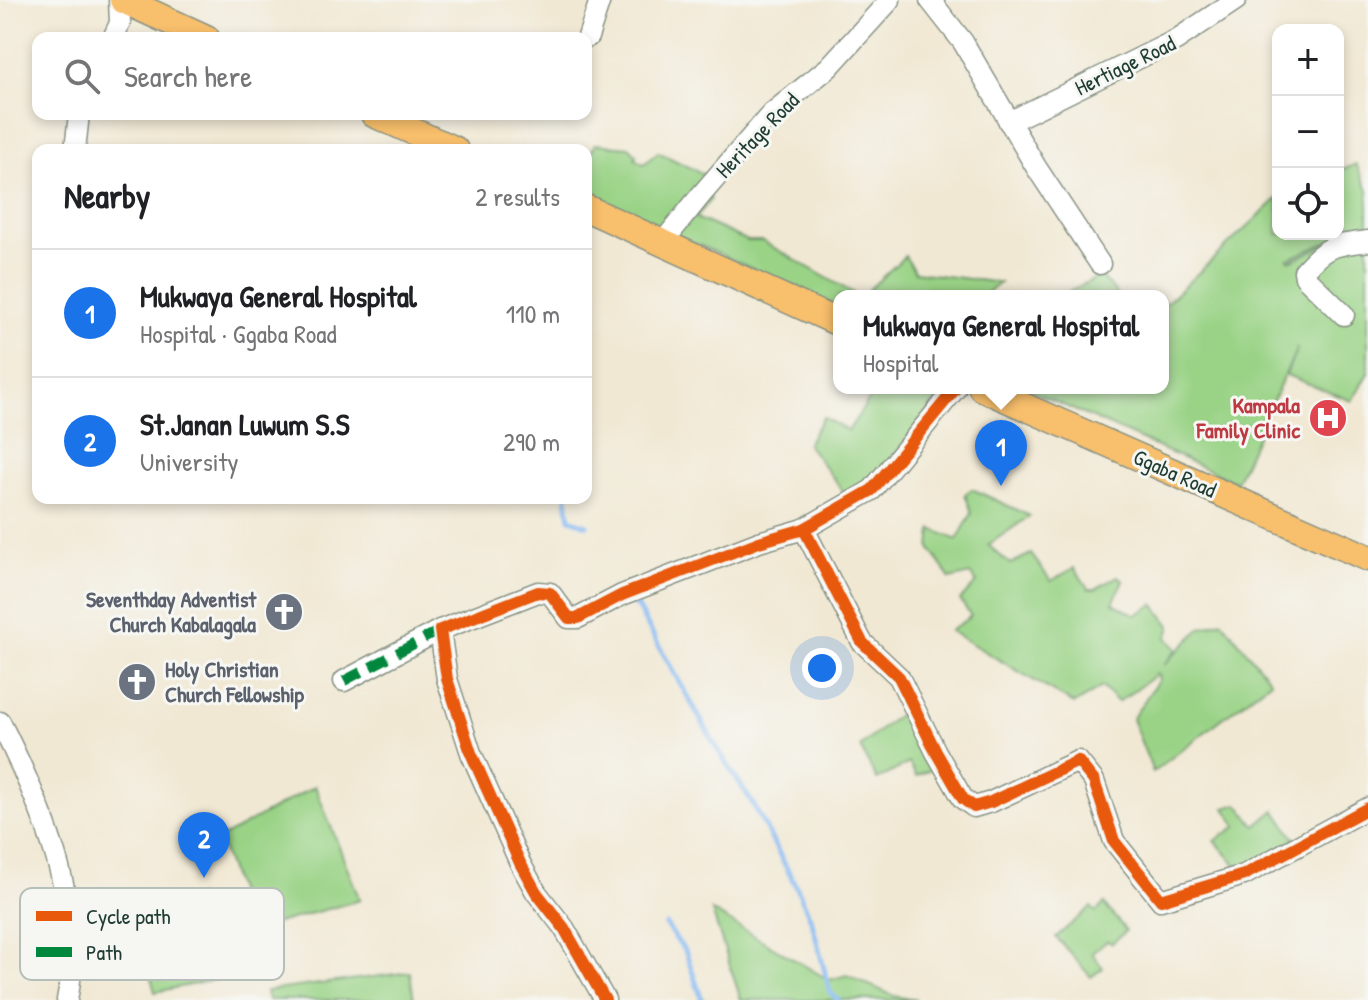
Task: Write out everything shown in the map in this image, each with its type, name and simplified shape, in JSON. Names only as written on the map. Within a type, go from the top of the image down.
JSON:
[{"type":"main road","points":[[123,0],[193,32]]},
{"type":"main road","points":[[388,120],[442,144]]},
{"type":"main road","points":[[592,211],[833,320]]},
{"type":"main road","name":"Ggaba Road","points":[[996,394],[1368,558]]},
{"type":"street","points":[[116,32],[123,0]]},
{"type":"street","points":[[590,32],[600,0]]},
{"type":"street","name":"Heritage Road","points":[[663,242],[771,114],[843,54],[890,0]]},
{"type":"street","points":[[930,0],[952,25],[1009,122],[1100,264]]},
{"type":"street","name":"Hertiage Road","points":[[1009,122],[1176,40],[1236,0]]},
{"type":"street","points":[[76,144],[78,120]]},
{"type":"street","points":[[1344,315],[1305,277],[1304,271],[1327,248],[1368,241]]},
{"type":"street","points":[[344,681],[440,630],[538,592],[550,593],[569,618],[578,618],[636,590],[759,542],[804,529],[872,490],[951,394]]},
{"type":"street","points":[[804,529],[862,642],[899,677],[963,799],[974,807],[991,802],[1078,761],[1094,781],[1114,841],[1161,900],[1244,875],[1368,808]]},
{"type":"street","points":[[440,630],[447,679],[471,753],[520,863],[536,892],[564,928],[605,1000]]},
{"type":"street","points":[[0,722],[41,818],[63,888]]},
{"type":"street","points":[[67,1000],[71,980]]},
{"type":"green space","points":[[595,144],[629,147],[636,154],[635,159],[644,164],[658,152],[707,176],[701,187],[711,199],[696,218],[748,241],[762,241],[848,290],[833,290],[833,304],[592,198],[592,151]]},
{"type":"green space","points":[[1356,164],[1368,190],[1368,224],[1344,234],[1344,169]]},
{"type":"green space","points":[[1272,204],[1272,240],[1331,240],[1288,259],[1290,261],[1337,240],[1344,240],[1344,237],[1368,226],[1368,373],[1352,401],[1286,375],[1297,348],[1236,482],[1038,394],[1169,394],[1169,300]]},
{"type":"green space","points":[[905,256],[915,272],[1000,283],[991,290],[868,290]]},
{"type":"green space","points":[[1100,276],[1113,290],[1073,290]]},
{"type":"green space","points":[[873,394],[940,394],[880,474],[846,495],[807,444],[823,417],[848,431]]},
{"type":"green space","points":[[972,489],[1030,516],[988,545],[1010,564],[1031,554],[1051,581],[1074,568],[1089,589],[1095,589],[1118,576],[1123,580],[1113,603],[1136,615],[1154,604],[1171,627],[1167,638],[1177,649],[1164,665],[1201,628],[1222,621],[1271,681],[1153,772],[1132,719],[1159,679],[1157,674],[1118,702],[1102,687],[1074,704],[950,631],[971,616],[960,600],[977,582],[970,574],[950,579],[930,548],[932,529],[957,540],[972,513],[965,494]]},
{"type":"green space","points":[[905,709],[936,768],[916,776],[909,763],[877,780],[860,747]]},
{"type":"green space","points":[[315,786],[360,900],[284,921],[284,888],[236,888],[219,839]]},
{"type":"green space","points":[[1238,804],[1256,826],[1275,810],[1295,839],[1243,873],[1215,841],[1237,826],[1225,808]]},
{"type":"green space","points":[[1104,904],[1126,931],[1112,943],[1107,941],[1092,953],[1103,968],[1091,977],[1056,937],[1091,907],[1096,912]]},
{"type":"green space","points":[[712,911],[829,980],[847,975],[894,996],[917,1000],[741,1000]]},
{"type":"green space","points":[[410,972],[414,1000],[268,1000],[266,991]]},
{"type":"green space","points":[[152,980],[214,980],[155,992]]},
{"type":"waterway","points":[[568,504],[570,519],[587,525]]},
{"type":"waterway","points":[[627,600],[637,607],[718,750],[753,804],[812,922],[830,992],[838,1000]]},
{"type":"waterway","points":[[666,925],[686,953],[702,1000]]},
{"type":"marked path","points":[[344,681],[440,630]]},
{"type":"cycle path","points":[[605,1000],[564,928],[536,892],[520,863],[471,753],[447,679],[440,630],[538,592],[550,593],[569,618],[578,618],[622,595],[759,542],[804,529],[872,490],[951,394]]},
{"type":"cycle path","points":[[804,529],[862,642],[899,677],[963,799],[974,807],[991,802],[1078,761],[1094,781],[1114,841],[1161,900],[1244,875],[1368,808]]},
{"type":"place","name":"Kampala Family Clinic","points":[[1328,418]]},
{"type":"place","name":"Mukwaya General Hospital","points":[[1001,486]]},
{"type":"place","name":"Seventhday Adventist Church Kabalagala","points":[[284,612]]},
{"type":"place","name":"Holy Christian Church Fellowship","points":[[137,682]]},
{"type":"place","name":"St.Janan Luwum S.S","points":[[204,878]]}]
